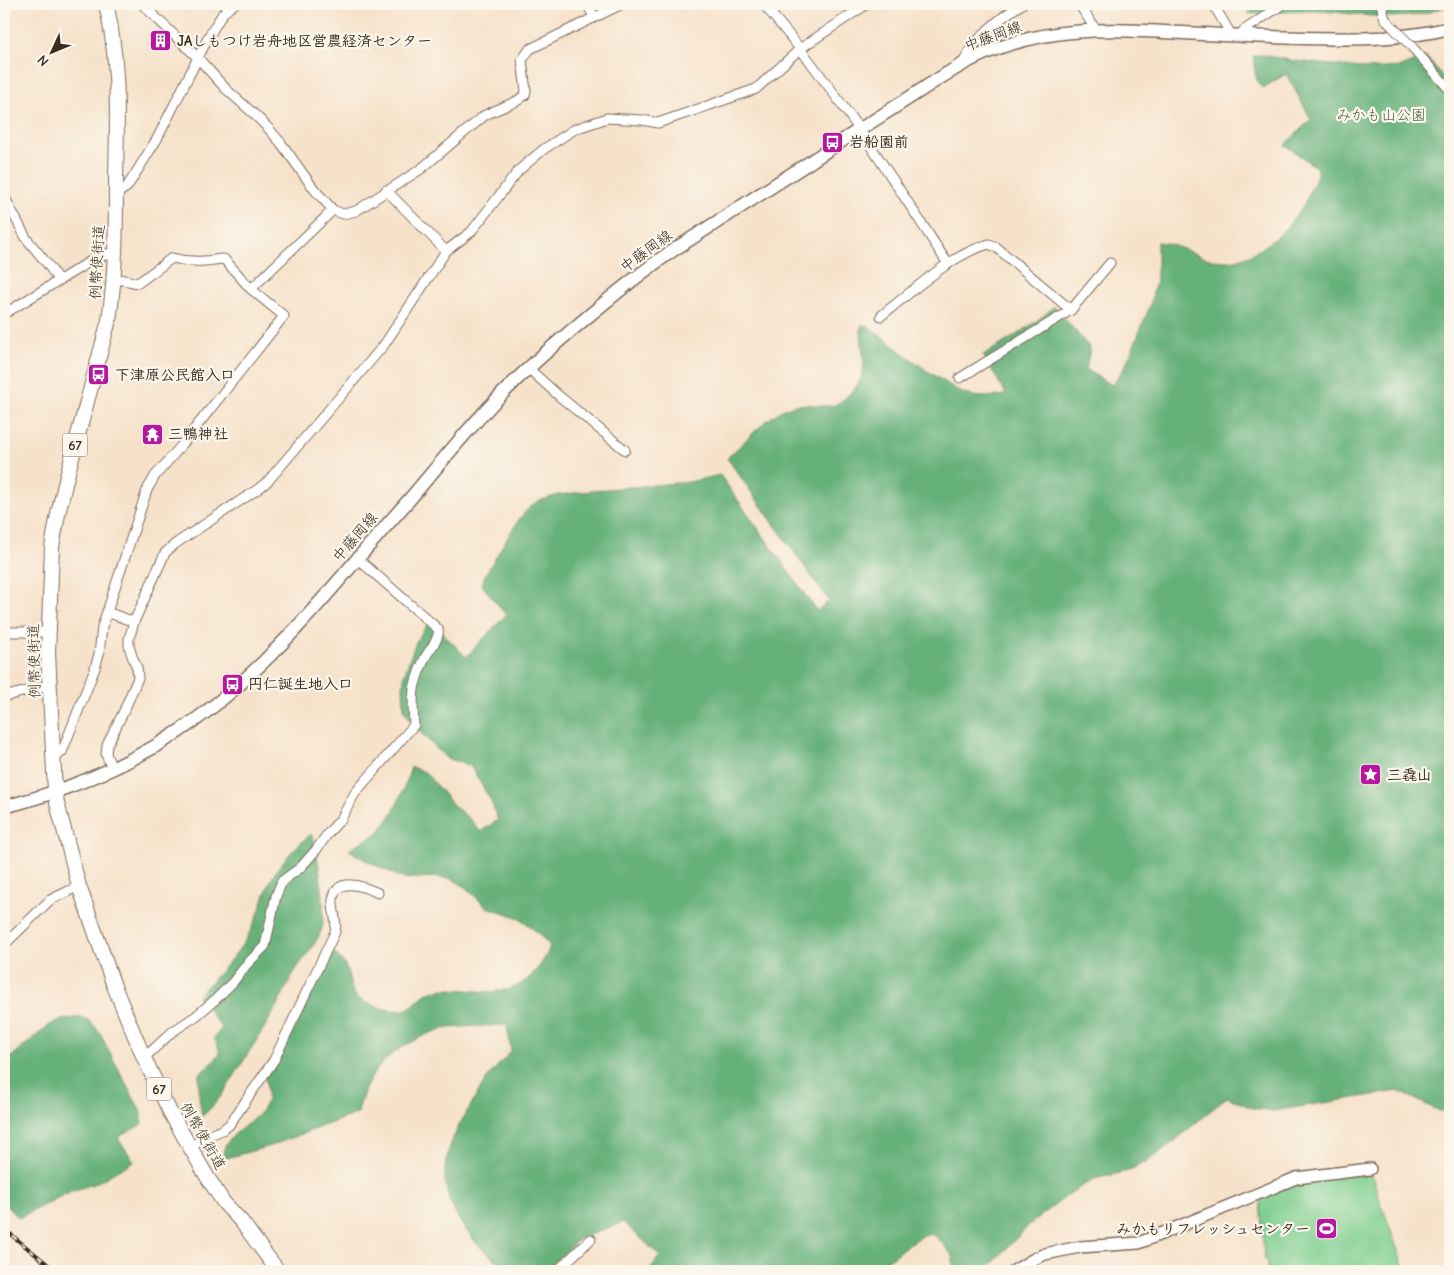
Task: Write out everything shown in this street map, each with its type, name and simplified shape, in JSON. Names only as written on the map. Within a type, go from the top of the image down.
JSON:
[{"type":"main road","name":"例幣使街道","points":[[106,4],[112,31],[117,84],[116,251],[109,320],[54,532],[48,632],[55,792],[60,818],[79,886],[114,986],[144,1058],[190,1148],[224,1203],[241,1221],[278,1271]]},
{"type":"main road","name":"中藤岡線","points":[[4,807],[55,792],[112,769],[178,732],[200,716],[236,687],[280,646],[476,422],[528,368],[591,314],[658,261],[858,130],[963,64],[1007,45],[1038,37],[1057,33],[1096,30],[1349,39],[1381,38],[1450,28]]},
{"type":"street","points":[[142,4],[198,57],[226,89],[269,129],[308,182],[333,210],[343,214],[356,211],[421,168],[485,115],[526,95],[522,60],[530,49],[622,4]]},
{"type":"street","points":[[116,194],[127,187],[156,139],[223,13],[234,4]]},
{"type":"street","points":[[587,4],[594,17]]},
{"type":"street","points":[[763,4],[801,48],[948,264]]},
{"type":"street","points":[[112,769],[106,754],[107,746],[138,678],[137,668],[129,646],[129,639],[134,622],[165,553],[175,544],[258,489],[268,480],[384,345],[446,251],[471,232],[520,170],[544,149],[575,129],[607,118],[658,123],[756,89],[801,48],[867,4]]},
{"type":"street","points":[[963,64],[968,52],[1008,13],[1022,4]]},
{"type":"street","points":[[1079,4],[1096,30]]},
{"type":"street","points":[[1213,4],[1237,36],[1283,4]]},
{"type":"street","points":[[1381,4],[1385,19],[1450,90]]},
{"type":"street","points":[[386,190],[446,251]]},
{"type":"street","points":[[4,196],[26,238],[59,281]]},
{"type":"street","points":[[251,289],[333,210]]},
{"type":"street","points":[[881,316],[948,264],[976,248],[989,244],[996,247],[1071,310]]},
{"type":"street","points":[[4,314],[94,259],[116,251]]},
{"type":"street","points":[[53,760],[62,752],[95,668],[99,654],[100,636],[107,612],[147,490],[155,476],[284,316],[251,289],[224,259],[205,262],[185,262],[172,258],[138,282],[114,278]]},
{"type":"street","points":[[960,378],[1071,310],[1110,263]]},
{"type":"street","points":[[528,368],[558,396],[625,450]]},
{"type":"street","points":[[144,1058],[172,1032],[196,1016],[216,999],[233,982],[246,964],[265,946],[276,896],[282,881],[300,868],[316,850],[341,819],[355,793],[414,725],[413,688],[428,652],[438,636],[438,629],[358,559]]},
{"type":"street","points":[[107,612],[134,622]]},
{"type":"street","points":[[4,634],[8,632],[48,632]]},
{"type":"street","points":[[4,694],[7,696],[50,684]]},
{"type":"street","points":[[190,1148],[205,1137],[229,1125],[274,1060],[335,932],[334,895],[344,886],[352,884],[363,886],[378,893]]},
{"type":"street","points":[[4,945],[50,900],[79,886]]},
{"type":"street","points":[[1014,1271],[1034,1258],[1045,1254],[1080,1247],[1139,1243],[1296,1178],[1370,1169]]},
{"type":"street","points":[[556,1271],[591,1240]]},
{"type":"green space","points":[[1259,4],[1450,5],[1417,15],[1405,16],[1312,11],[1248,13]]},
{"type":"green space","name":"みかも山公園","points":[[1263,55],[1295,61],[1370,69],[1401,67],[1426,57],[1450,85],[1450,1116],[1398,1091],[1274,1111],[1252,1108],[1227,1097],[1151,1159],[1128,1171],[1094,1179],[1071,1193],[1030,1224],[985,1271],[956,1271],[951,1254],[944,1245],[936,1237],[926,1234],[906,1246],[875,1271],[648,1271],[660,1256],[623,1222],[579,1239],[545,1271],[521,1272],[504,1265],[480,1247],[458,1219],[446,1188],[445,1173],[451,1143],[459,1127],[486,1080],[511,1051],[507,1025],[449,1028],[435,1031],[422,1037],[392,1054],[376,1070],[365,1089],[358,1113],[270,1146],[224,1158],[224,1150],[227,1143],[256,1117],[266,1103],[265,1076],[291,1036],[324,961],[334,952],[344,963],[357,997],[378,1007],[398,1011],[409,1008],[424,995],[437,990],[450,989],[486,992],[510,989],[521,984],[532,975],[547,954],[550,946],[525,922],[514,916],[487,907],[453,879],[433,877],[404,879],[349,850],[376,834],[388,820],[402,793],[411,767],[425,772],[455,807],[472,821],[480,832],[498,820],[491,801],[471,767],[462,762],[447,759],[417,729],[404,710],[403,687],[405,672],[416,642],[430,620],[466,657],[506,615],[482,585],[485,575],[509,535],[529,508],[536,502],[558,495],[689,482],[720,475],[817,611],[829,601],[727,458],[765,422],[781,411],[798,405],[833,405],[847,396],[855,388],[863,372],[862,325],[868,326],[926,370],[962,393],[984,397],[1001,396],[1006,394],[983,355],[1020,333],[1054,306],[1090,348],[1086,369],[1113,385],[1131,353],[1150,306],[1157,276],[1157,242],[1174,245],[1214,260],[1233,260],[1244,257],[1265,246],[1284,230],[1302,207],[1313,184],[1317,168],[1285,145],[1311,119],[1286,74],[1263,88],[1260,86],[1256,78],[1253,56]]},
{"type":"green space","points":[[311,834],[323,895],[323,920],[320,934],[292,976],[269,1020],[228,1086],[213,1106],[202,1116],[199,1096],[199,1074],[219,1053],[214,1038],[222,1028],[198,996],[227,964],[246,939],[257,918],[271,880],[279,867]]},
{"type":"green space","points":[[80,1017],[86,1019],[99,1032],[140,1110],[143,1124],[118,1137],[134,1161],[94,1184],[71,1191],[19,1218],[4,1204],[4,1063],[48,1026],[57,1021]]},
{"type":"green space","name":"みかもリフレッシュセンター","points":[[1371,1174],[1405,1271],[1266,1271],[1268,1261],[1264,1259],[1260,1198],[1297,1181]]},
{"type":"railway","points":[[4,1229],[56,1271]]},
{"type":"place","name":"JAしもつけ岩舟地区営農経済センター","points":[[161,41]]},
{"type":"place","name":"岩船園前","points":[[833,142]]},
{"type":"place","name":"下津原公民館入口","points":[[99,375]]},
{"type":"place","name":"三鴨神社","points":[[152,434]]},
{"type":"place","name":"円仁誕生地入口","points":[[232,684]]},
{"type":"place","name":"三毳山","points":[[1371,775]]},
{"type":"place","name":"みかもリフレッシュセンター","points":[[1326,1229]]}]
